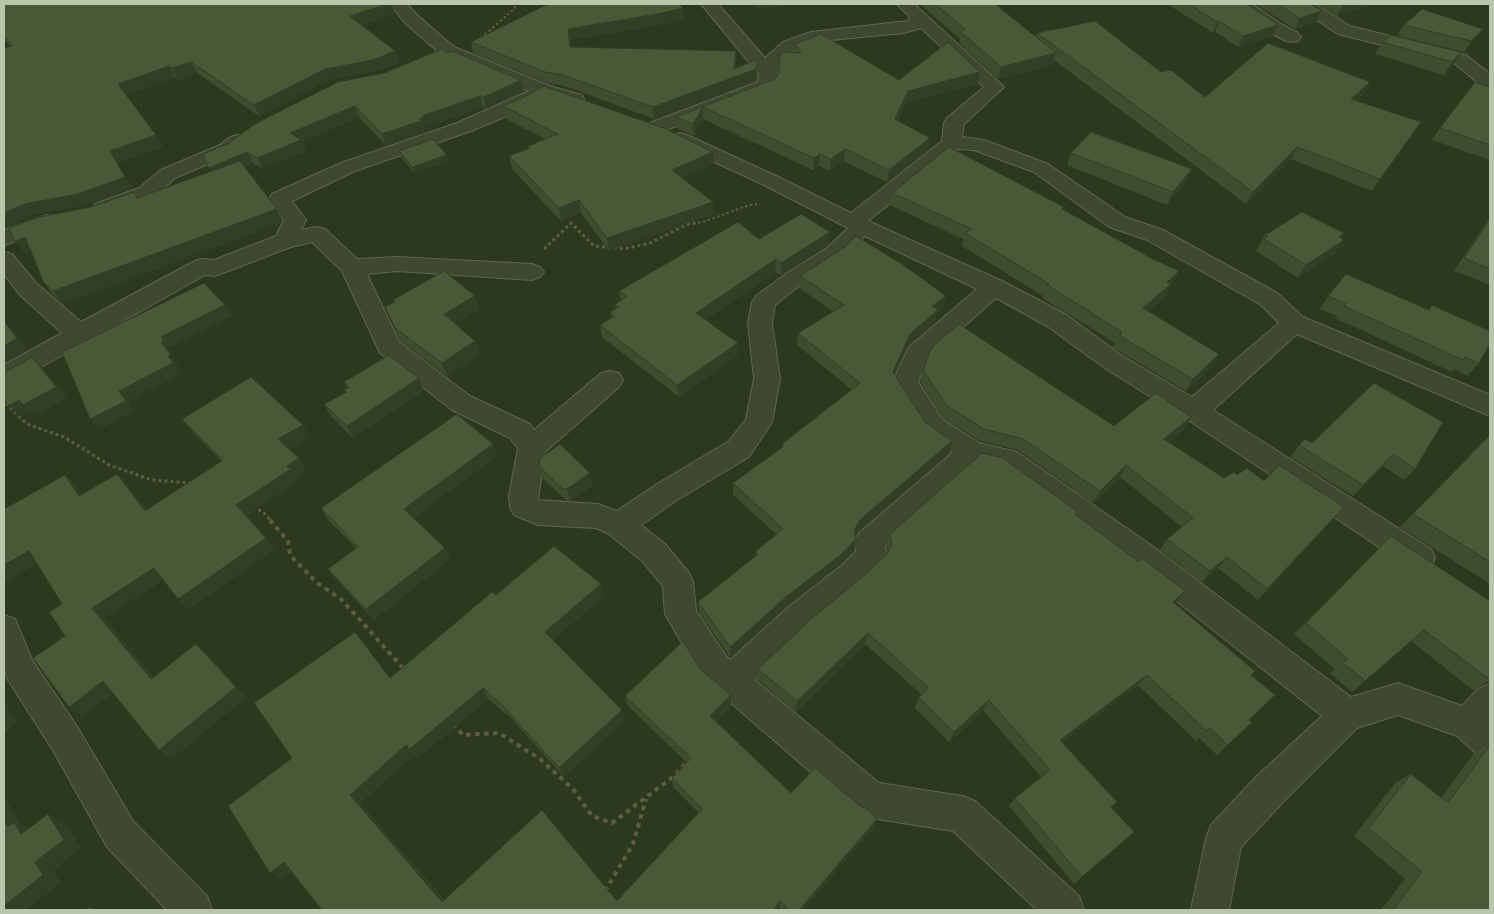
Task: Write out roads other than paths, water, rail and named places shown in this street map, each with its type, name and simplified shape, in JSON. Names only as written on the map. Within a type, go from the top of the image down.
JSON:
[{"type":"street","points":[[398,4],[443,53],[456,55],[543,90],[558,92],[592,105]]},
{"type":"street","points":[[709,4],[768,72]]},
{"type":"street","points":[[1242,4],[1275,28],[1292,37]]},
{"type":"street","points":[[1304,4],[1344,30],[1460,59],[1490,83]]},
{"type":"street","points":[[911,10],[916,24],[904,28],[817,36],[789,46],[769,64],[767,85],[645,125],[994,287],[1056,320],[1115,363],[1194,411],[1440,571]]},
{"type":"street","points":[[911,10],[995,87],[954,122],[952,143]]},
{"type":"street","points":[[285,241],[295,220],[280,199],[348,168],[464,127],[519,104],[543,90]]},
{"type":"street","points":[[4,238],[43,222],[76,216],[146,193],[168,174],[227,149],[252,130]]},
{"type":"street","points":[[619,525],[667,492],[739,449],[759,422],[767,379],[760,323],[764,302],[795,278],[834,253],[858,224],[952,143],[977,144],[1041,168],[1117,222],[1155,235],[1269,299],[1294,323],[1487,398]]},
{"type":"street","points":[[4,376],[201,267],[215,268],[285,241],[317,234],[352,267],[388,347],[461,403],[520,431],[532,447]]},
{"type":"street","points":[[4,259],[28,289],[58,317],[80,334]]},
{"type":"street","points":[[352,267],[397,264],[532,272]]},
{"type":"street","points":[[994,287],[918,353],[905,384],[933,426],[972,452],[1007,460],[1137,552],[1347,716]]},
{"type":"street","points":[[1194,411],[1294,323]]},
{"type":"street","points":[[610,380],[532,447],[523,496],[524,507],[538,513],[598,516],[619,525],[654,554],[678,582],[681,614],[714,667],[871,800],[962,814],[1065,910]]},
{"type":"street","points":[[731,681],[797,619],[853,574],[872,555],[869,542],[972,452]]},
{"type":"street","points":[[4,629],[20,669],[66,740],[120,834],[193,910]]},
{"type":"street","points":[[1210,910],[1224,838],[1271,788],[1347,716],[1398,699],[1483,723]]}]
